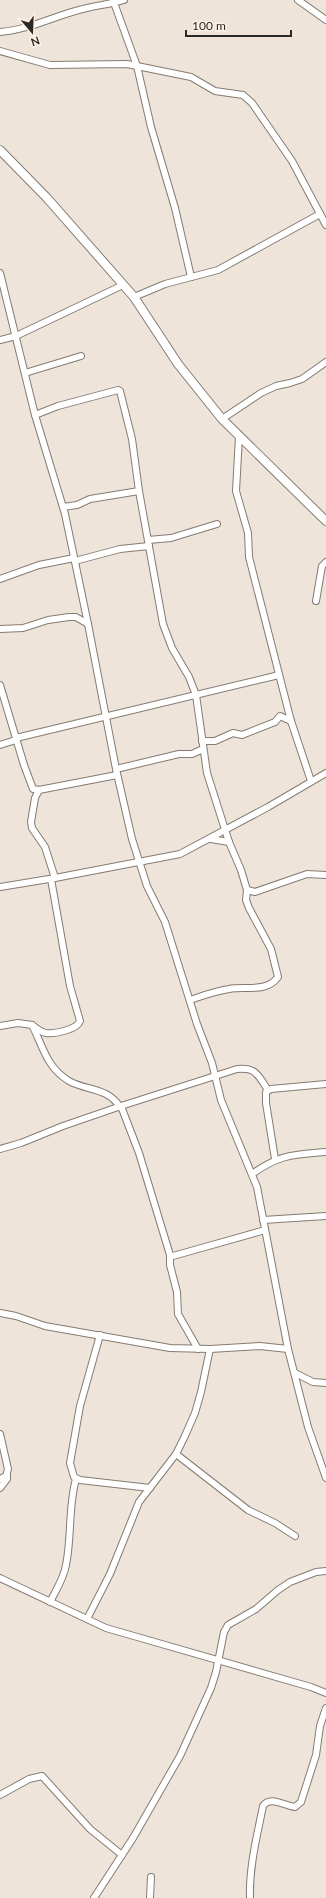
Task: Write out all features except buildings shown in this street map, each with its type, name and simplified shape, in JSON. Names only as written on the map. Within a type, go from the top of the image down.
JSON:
[{"type":"main road","points":[[0,150],[47,198],[134,297],[178,364],[222,419],[326,520]]},
{"type":"street","points":[[0,32],[20,28],[87,8],[124,0]]},
{"type":"street","points":[[298,0],[326,20]]},
{"type":"street","points":[[113,2],[126,33],[137,66],[150,127],[175,208],[191,277]]},
{"type":"street","points":[[0,51],[50,65],[71,66],[116,64],[137,66],[191,77],[215,91],[243,94],[248,98],[292,161],[326,225]]},
{"type":"street","points":[[134,297],[165,284],[218,270],[320,214]]},
{"type":"street","points":[[0,273],[35,414],[63,507],[88,624],[116,772],[138,862],[147,886],[165,922],[212,1063],[221,1100],[257,1187],[288,1349],[296,1373],[304,1413],[326,1478]]},
{"type":"street","points":[[0,340],[16,336],[123,285]]},
{"type":"street","points":[[25,373],[82,356]]},
{"type":"street","points":[[222,419],[261,393],[276,386],[290,384],[302,379],[326,362]]},
{"type":"street","points":[[35,414],[88,397],[118,390],[123,396],[132,439],[139,492],[163,624],[172,648],[189,677],[196,694],[207,773],[227,829],[229,842],[241,870],[247,890],[246,900],[248,908],[271,948],[278,977],[273,982],[261,987],[230,988],[190,1000]]},
{"type":"street","points":[[239,436],[236,491],[248,533],[249,557],[291,721],[311,781]]},
{"type":"street","points":[[63,507],[77,505],[90,499],[139,492]]},
{"type":"street","points":[[0,579],[39,565],[74,560],[170,538],[217,524]]},
{"type":"street","points":[[316,601],[322,566],[326,562]]},
{"type":"street","points":[[0,629],[23,628],[48,620],[69,617],[76,617],[88,624]]},
{"type":"street","points":[[0,745],[16,739],[279,675]]},
{"type":"street","points":[[0,686],[33,789],[39,790],[116,772],[178,754],[192,754],[203,749]]},
{"type":"street","points":[[202,741],[215,741],[233,734],[242,735],[275,722],[280,716],[291,721]]},
{"type":"street","points":[[0,887],[180,854],[268,807],[326,773]]},
{"type":"street","points":[[0,1026],[18,1023],[32,1025],[47,1033],[73,1028],[77,1026],[80,1021],[70,986],[53,878],[45,847],[32,828],[31,822],[39,790]]},
{"type":"street","points":[[210,839],[229,842]]},
{"type":"street","points":[[247,890],[255,892],[308,874],[326,875]]},
{"type":"street","points":[[32,1025],[41,1050],[49,1062],[61,1075],[69,1081],[106,1094],[121,1106],[139,1153],[170,1255],[170,1265],[177,1292],[178,1314],[198,1349]]},
{"type":"street","points":[[0,1149],[21,1143],[63,1126],[121,1106],[214,1075],[237,1069],[248,1068],[257,1073],[268,1090]]},
{"type":"street","points":[[268,1090],[326,1084]]},
{"type":"street","points":[[268,1090],[266,1092],[266,1103],[275,1159]]},
{"type":"street","points":[[252,1174],[275,1159],[326,1152]]},
{"type":"street","points":[[263,1220],[326,1216]]},
{"type":"street","points":[[170,1255],[173,1256],[265,1230]]},
{"type":"street","points":[[0,1313],[16,1316],[45,1326],[148,1345],[198,1349],[260,1346],[288,1349]]},
{"type":"street","points":[[100,1335],[80,1406],[74,1435],[70,1463],[72,1473],[76,1479],[150,1488]]},
{"type":"street","points":[[87,1619],[110,1574],[139,1502],[176,1454],[195,1413],[210,1349]]},
{"type":"street","points":[[296,1373],[314,1382],[326,1383]]},
{"type":"street","points":[[0,1434],[7,1474],[7,1479],[0,1488]]},
{"type":"street","points":[[176,1454],[248,1510],[275,1523],[295,1536]]},
{"type":"street","points":[[0,1479],[7,1474]]},
{"type":"street","points":[[50,1602],[62,1578],[66,1565],[72,1494],[76,1479]]},
{"type":"street","points":[[94,1898],[122,1855],[180,1756],[210,1688],[224,1632],[228,1625],[256,1609],[290,1582],[316,1572],[326,1571]]},
{"type":"street","points":[[0,1578],[113,1630],[326,1693]]},
{"type":"street","points":[[250,1898],[255,1843],[263,1806],[265,1803],[270,1801],[295,1807],[301,1802],[316,1755],[320,1726],[326,1708]]},
{"type":"street","points":[[0,1795],[29,1779],[42,1776],[90,1829],[122,1855]]},
{"type":"street","points":[[150,1898],[151,1877]]}]
